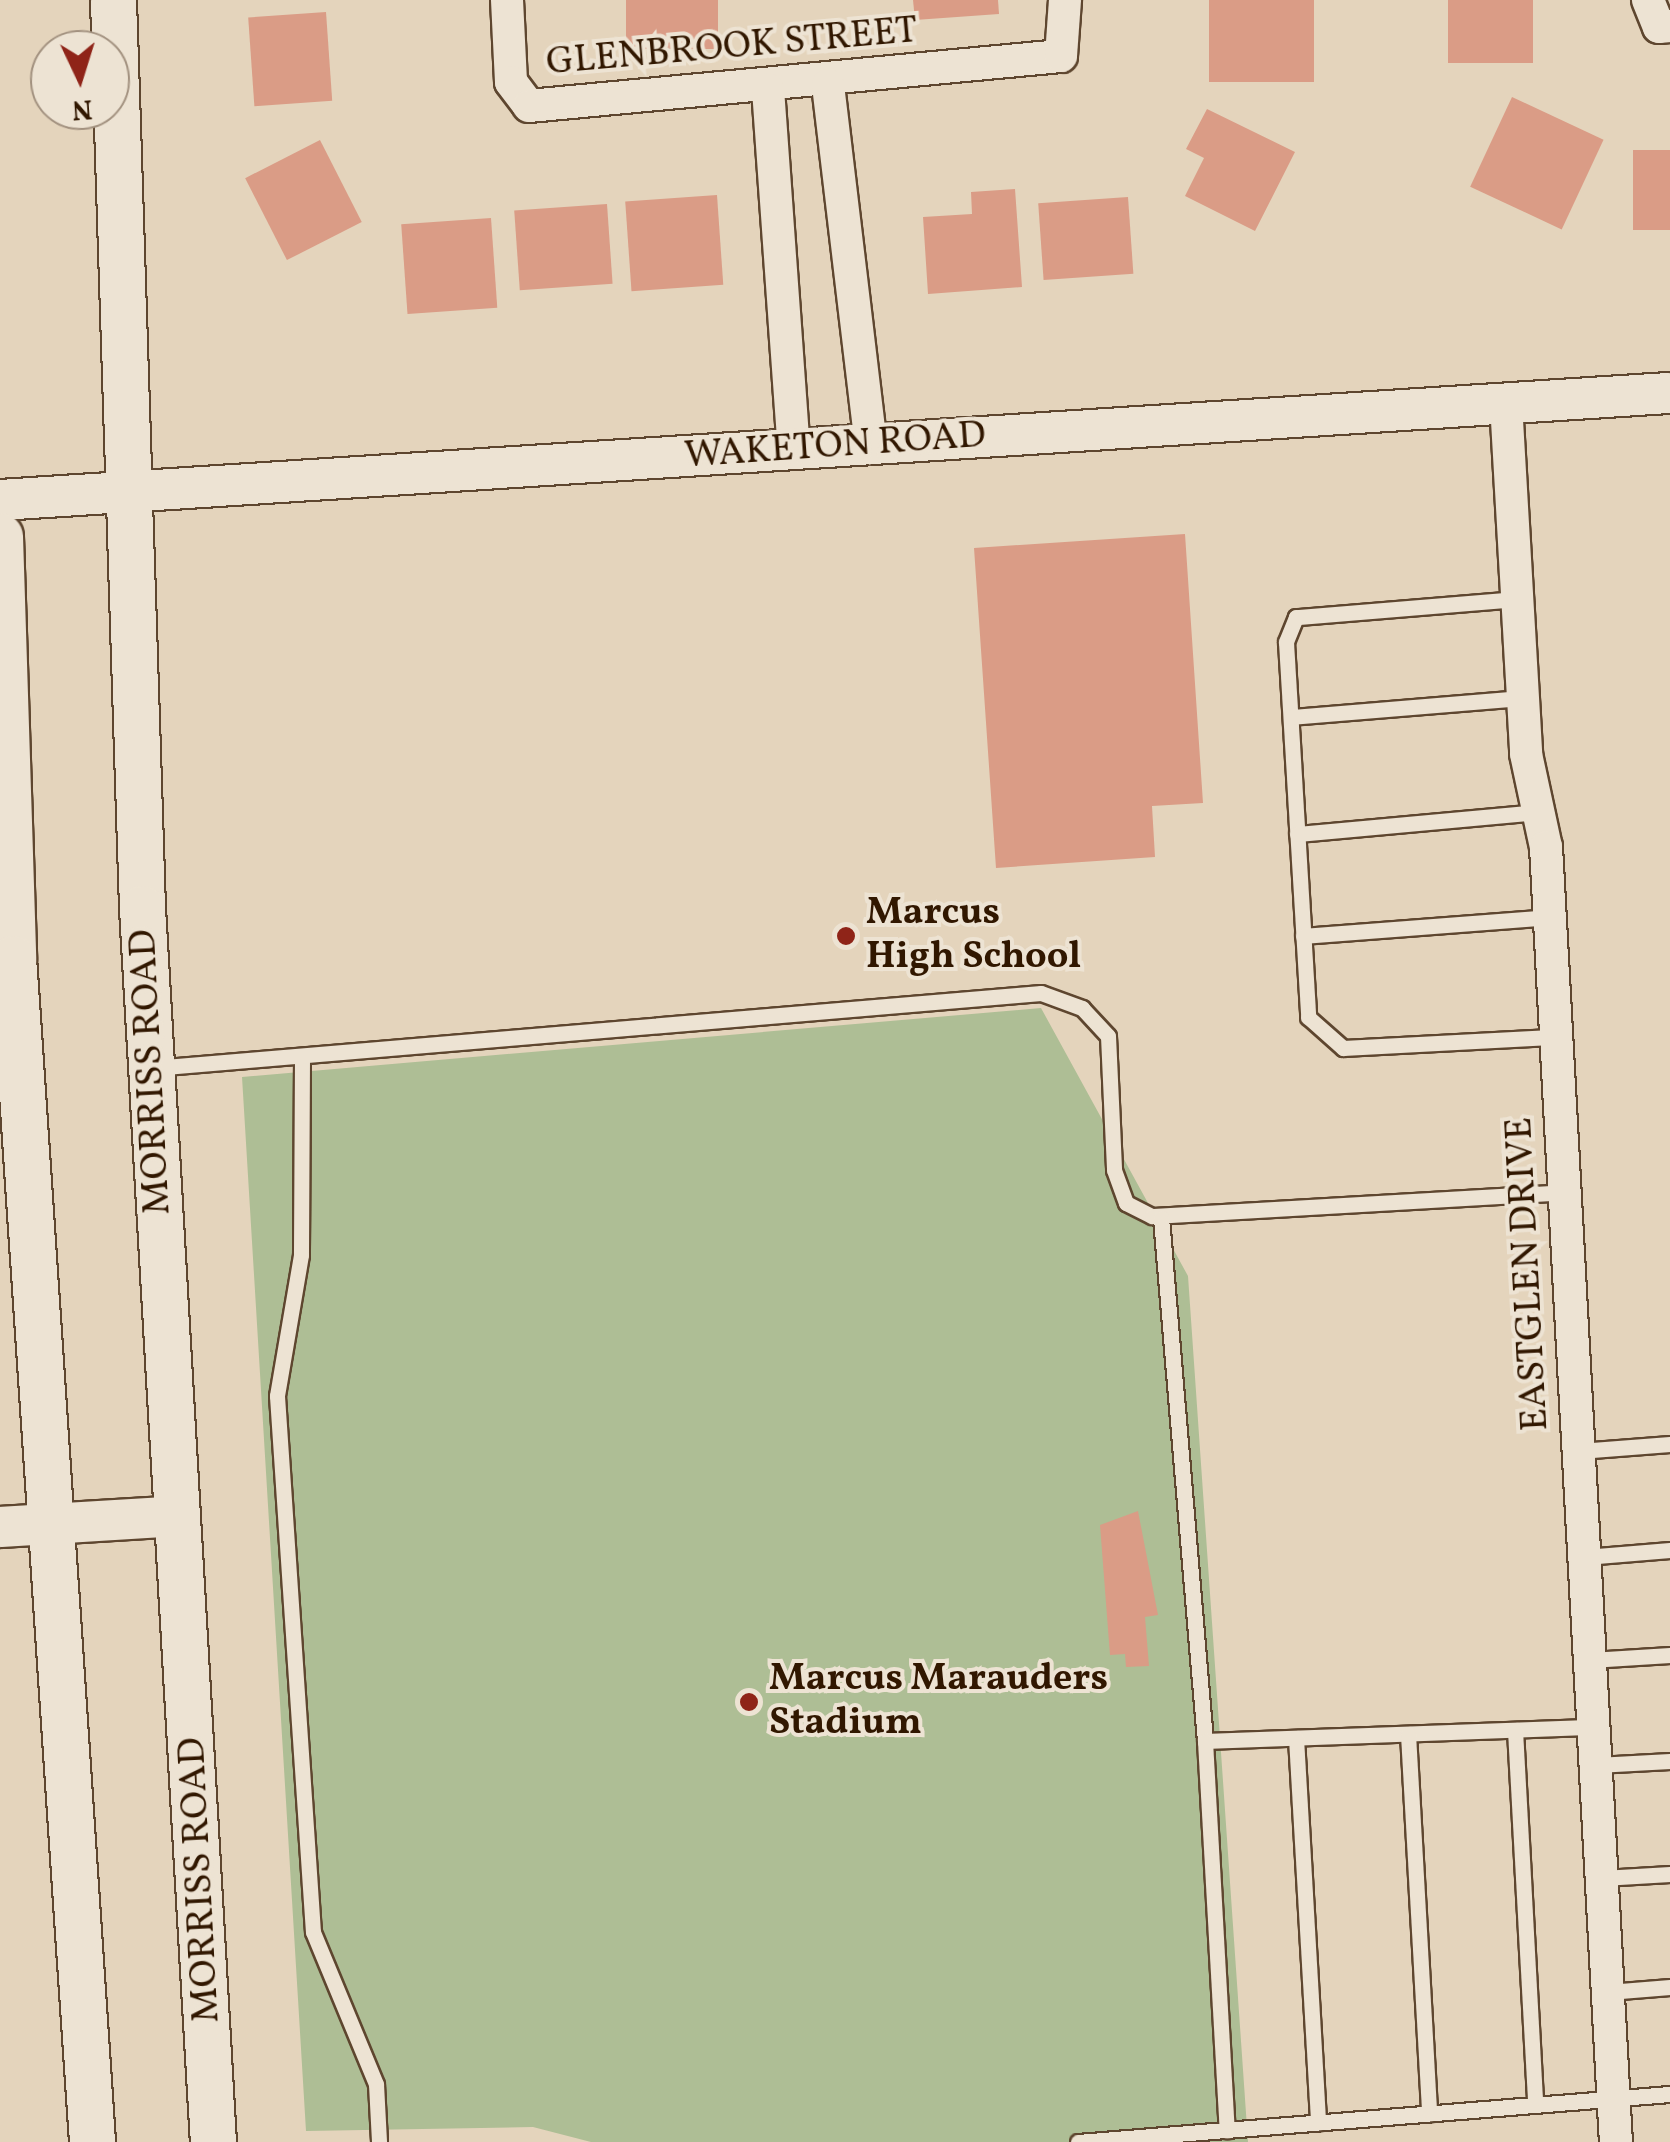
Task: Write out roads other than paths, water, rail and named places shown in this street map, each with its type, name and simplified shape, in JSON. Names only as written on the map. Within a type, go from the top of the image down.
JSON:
[{"type":"main road","name":"MORRISS ROAD","points":[[113,0],[150,1068],[213,2142]]},
{"type":"main road","points":[[0,536],[13,958],[92,2142]]},
{"type":"street","name":"GLENBROOK STREET","points":[[507,0],[510,82],[528,106],[828,85],[1060,56],[1065,0]]},
{"type":"street","points":[[828,85],[871,444]]},
{"type":"street","points":[[768,89],[794,449]]},
{"type":"street","name":"WAKETON ROAD","points":[[0,500],[1670,393]]},
{"type":"street","name":"EASTGLEN DRIVE","points":[[1506,403],[1523,698],[1550,917],[1616,2142]]},
{"type":"street","points":[[0,1527],[179,1516]]},
{"type":"lane","points":[[1517,598],[1296,617],[1286,642],[1308,1017],[1343,1048],[1556,1037]]},
{"type":"lane","points":[[1291,717],[1523,698]]},
{"type":"lane","points":[[1298,834],[1539,812]]},
{"type":"lane","points":[[1304,936],[1550,917]]},
{"type":"lane","points":[[150,1068],[302,1059],[1041,993],[1082,1008],[1108,1036],[1114,1170],[1126,1203],[1161,1218],[1565,1192]]},
{"type":"lane","points":[[302,1059],[301,1255],[277,1396],[312,1912],[376,2084],[379,2142]]},
{"type":"lane","points":[[1161,1218],[1204,1742],[1228,2130]]},
{"type":"lane","points":[[1579,1451],[1670,1444]]},
{"type":"lane","points":[[1584,1557],[1670,1550]]},
{"type":"lane","points":[[1590,1660],[1670,1655]]},
{"type":"lane","points":[[1204,1742],[1594,1726]]},
{"type":"lane","points":[[1515,1730],[1535,2104]]},
{"type":"lane","points":[[1408,1734],[1429,2113]]},
{"type":"lane","points":[[1296,1738],[1318,2122]]},
{"type":"lane","points":[[1596,1766],[1670,1761]]},
{"type":"lane","points":[[1602,1878],[1670,1874]]},
{"type":"lane","points":[[1608,1992],[1670,1988]]},
{"type":"lane","points":[[1078,2142],[1670,2094]]},
{"type":"place","name":"Marcus High School","points":[[846,936]]},
{"type":"place","name":"Marcus Marauders Stadium","points":[[749,1702]]}]
